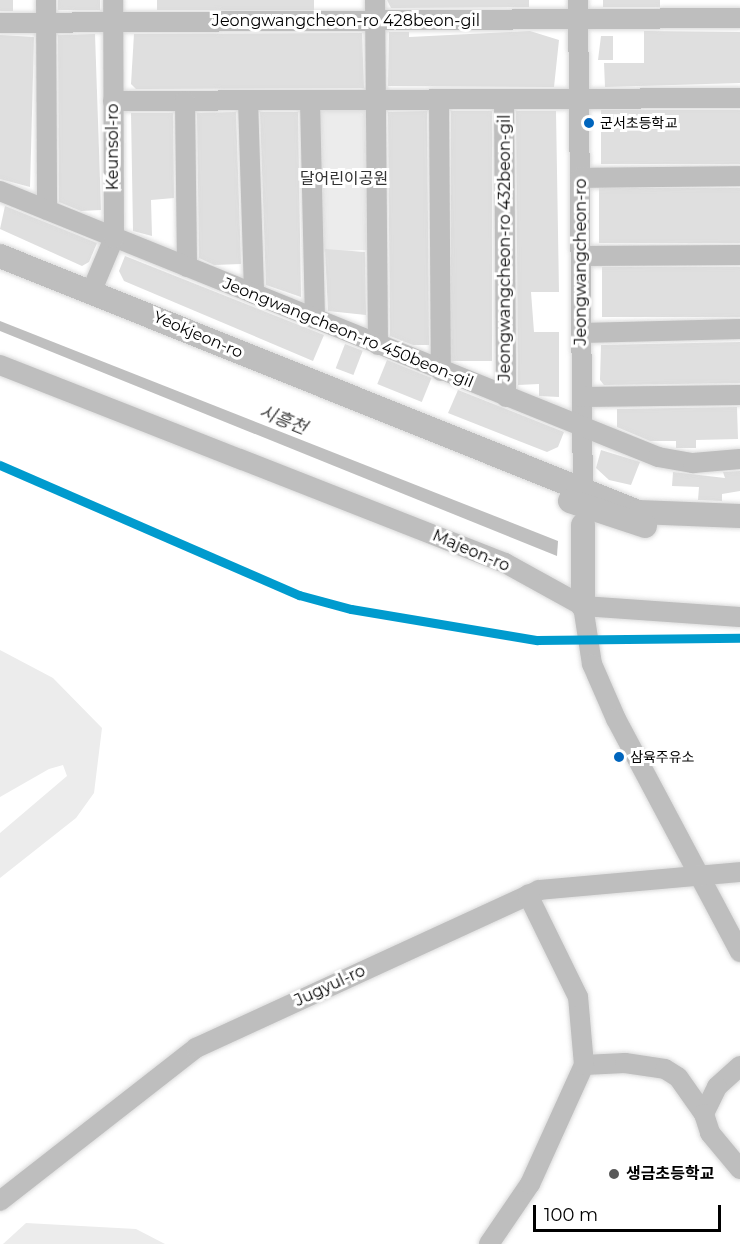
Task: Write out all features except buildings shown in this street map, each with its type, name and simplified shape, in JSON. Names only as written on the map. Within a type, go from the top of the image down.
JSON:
[{"type":"main road","name":"Yeokjeon-ro","points":[[0,256],[92,290],[396,414],[495,469],[583,507],[653,528],[740,527]]},
{"type":"main road","name":"Yeokjeon-ro","points":[[583,507],[638,512],[740,516]]},
{"type":"main road","points":[[583,507],[583,606]]},
{"type":"street","points":[[46,0],[47,210]]},
{"type":"street","name":"Keunsol-ro","points":[[92,290],[114,238],[113,0]]},
{"type":"street","points":[[375,0],[378,345]]},
{"type":"street","name":"Jeongwangcheon-ro 428beon-gil","points":[[0,23],[375,20],[579,9],[740,18]]},
{"type":"street","name":"Jeongwangcheon-ro","points":[[579,9],[583,507]]},
{"type":"street","name":"Jeongwangcheon-ro 432beon-gil","points":[[113,101],[740,98]]},
{"type":"street","points":[[439,99],[441,371]]},
{"type":"street","name":"Jeongwangcheon-ro 432beon-gil","points":[[504,99],[506,397]]},
{"type":"street","points":[[248,100],[254,294]]},
{"type":"street","points":[[310,100],[315,319]]},
{"type":"street","points":[[185,101],[187,267]]},
{"type":"street","points":[[580,178],[740,176]]},
{"type":"street","name":"Jeongwangcheon-ro 450beon-gil","points":[[0,191],[582,428],[674,460],[740,459]]},
{"type":"street","points":[[581,256],[740,255]]},
{"type":"street","points":[[581,333],[740,329]]},
{"type":"street","name":"Majeon-ro","points":[[0,364],[505,563],[583,606]]},
{"type":"street","points":[[582,397],[740,395]]},
{"type":"street","points":[[740,617],[583,606],[592,664],[616,719],[705,878],[740,952]]},
{"type":"street","name":"Jugyul-ro","points":[[0,1201],[196,1048],[528,895],[705,878],[740,872]]},
{"type":"street","points":[[489,1244],[530,1184],[584,1065],[578,997],[528,895]]},
{"type":"street","points":[[584,1065],[632,1063],[665,1069],[678,1077],[704,1114],[710,1133],[740,1169]]},
{"type":"street","points":[[704,1114],[717,1087],[740,1066]]},
{"type":"green space","name":"달어린이공원","points":[[366,102],[371,250],[322,252],[317,104]]},
{"type":"green space","points":[[0,650],[53,678],[102,728],[94,793],[76,818],[0,878],[0,833],[67,776],[63,765],[49,769],[0,797]]},
{"type":"green space","points":[[26,1223],[136,1229],[165,1244],[3,1244]]},
{"type":"shaded area","points":[[0,321],[558,541],[557,556],[0,331]]},
{"type":"transit line","points":[[0,465],[299,595],[351,609],[537,640],[740,638]]},
{"type":"place","name":"군서초등학교","points":[[589,123]]},
{"type":"place","name":"삼육주유소","points":[[619,757]]},
{"type":"place","name":"생금초등학교","points":[[614,1174]]},
{"type":"water label","name":"시흥천","points":[[283,420]]}]
